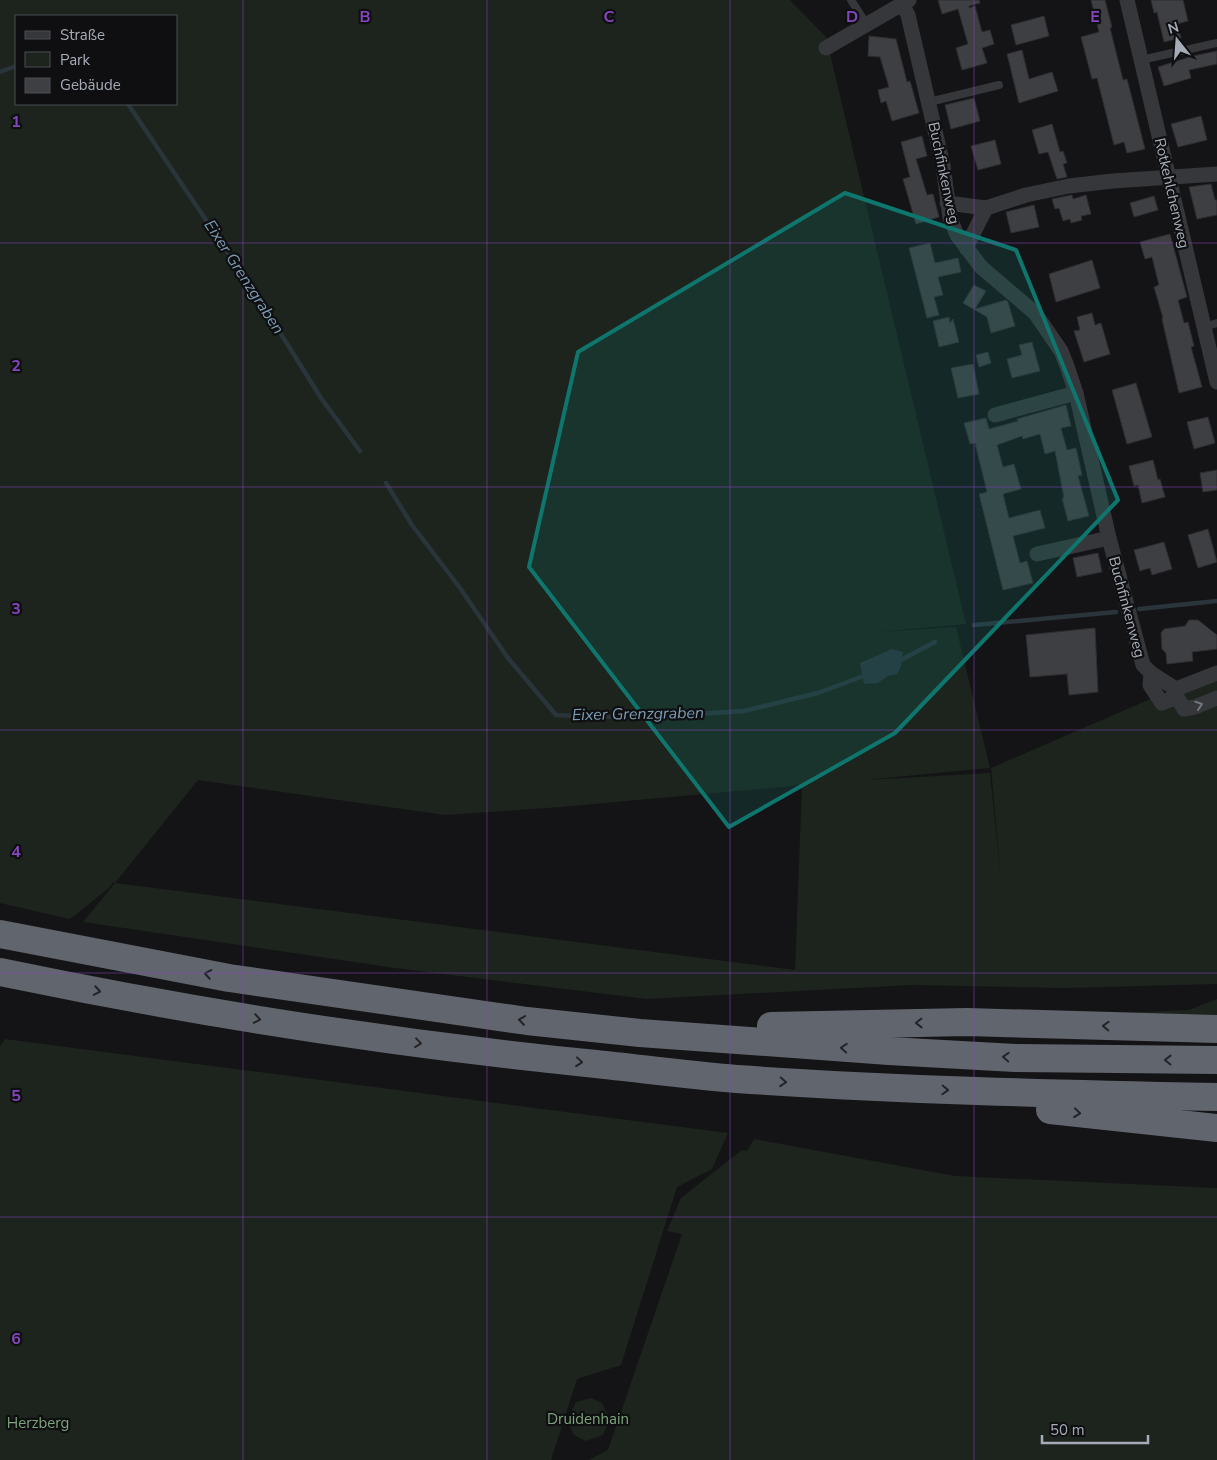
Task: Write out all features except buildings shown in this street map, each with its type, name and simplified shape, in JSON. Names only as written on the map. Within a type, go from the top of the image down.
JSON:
[{"type":"highway","points":[[11,937],[229,978],[527,1021],[640,1033],[986,1056],[1217,1060]]},
{"type":"highway","points":[[0,972],[338,1032],[524,1057],[734,1078],[879,1088],[1217,1097]]},
{"type":"highway","points":[[640,1033],[717,1025],[802,1026],[967,1022],[1190,1029],[1217,1028]]},
{"type":"highway","points":[[1190,1029],[1217,1024]]},
{"type":"highway","points":[[1014,1093],[1050,1110],[1217,1128]]},
{"type":"street","name":"Rotkehlchenweg","points":[[1127,0],[1168,177],[1210,325],[1217,382]]},
{"type":"street","points":[[826,48],[905,2]]},
{"type":"street","name":"Buchfinkenweg","points":[[905,2],[943,164],[950,218],[957,235],[981,267],[1035,313],[1061,351],[1076,394],[1109,538],[1140,657],[1143,665],[1150,673],[1150,684],[1162,703],[1177,693]]},
{"type":"street","points":[[947,203],[986,208],[1026,195],[1069,186],[1217,174]]},
{"type":"street","points":[[966,248],[986,208]]},
{"type":"street","points":[[995,415],[1076,394]]},
{"type":"street","name":"Buchfinkenweg","points":[[1037,554],[1109,538]]},
{"type":"street","points":[[1217,673],[1177,693],[1184,709],[1195,707],[1217,698]]},
{"type":"lane","points":[[851,0],[867,25]]},
{"type":"lane","points":[[1141,60],[1217,43]]},
{"type":"lane","points":[[929,102],[999,85]]},
{"type":"highlighted area","points":[[845,193],[1016,250],[1118,500],[895,733],[729,827],[529,567],[578,352]]},
{"type":"green space","points":[[0,0],[790,0],[826,37],[966,624],[877,632],[956,627],[990,768],[865,780],[990,773],[1001,880],[991,768],[1217,670],[1217,984],[1064,988],[912,985],[647,999],[395,968],[83,922],[115,883],[113,882],[109,888],[70,919],[0,903]],"holes":[[[198,780],[445,815],[561,807],[802,785],[795,970],[115,883]]]},
{"type":"green space","points":[[1217,999],[1217,1015],[1121,1013],[1189,1010]]},
{"type":"green space","name":"Herzberg","points":[[5,1039],[728,1133],[712,1169],[677,1187],[621,1365],[577,1379],[551,1460],[0,1460],[0,1046]]},
{"type":"green space","points":[[754,1139],[955,1176],[1217,1188],[1217,1460],[589,1460],[608,1450],[682,1234],[667,1231],[681,1198],[742,1150],[747,1151]]},
{"type":"green space","name":"Druidenhain","points":[[591,1398],[602,1403],[610,1419],[603,1435],[586,1441],[574,1435],[567,1420],[576,1402]]},
{"type":"shaded area","points":[[892,649],[903,652],[901,666],[897,674],[888,676],[878,683],[864,684],[860,663]]},
{"type":"waterway","name":"Eixer Grenzgraben","points":[[0,72],[15,66]]},
{"type":"waterway","name":"Eixer Grenzgraben","points":[[129,105],[259,299],[321,398],[360,451]]},
{"type":"waterway","name":"Eixer Grenzgraben","points":[[386,483],[412,525],[460,588],[508,658],[556,715],[593,717],[664,716],[744,711],[818,693],[866,675]]},
{"type":"waterway","name":"Eixer Grenzgraben","points":[[1139,609],[1217,601]]},
{"type":"waterway","name":"Eixer Grenzgraben","points":[[974,625],[1116,612]]},
{"type":"waterway","name":"Eixer Grenzgraben","points":[[899,661],[935,642]]}]
